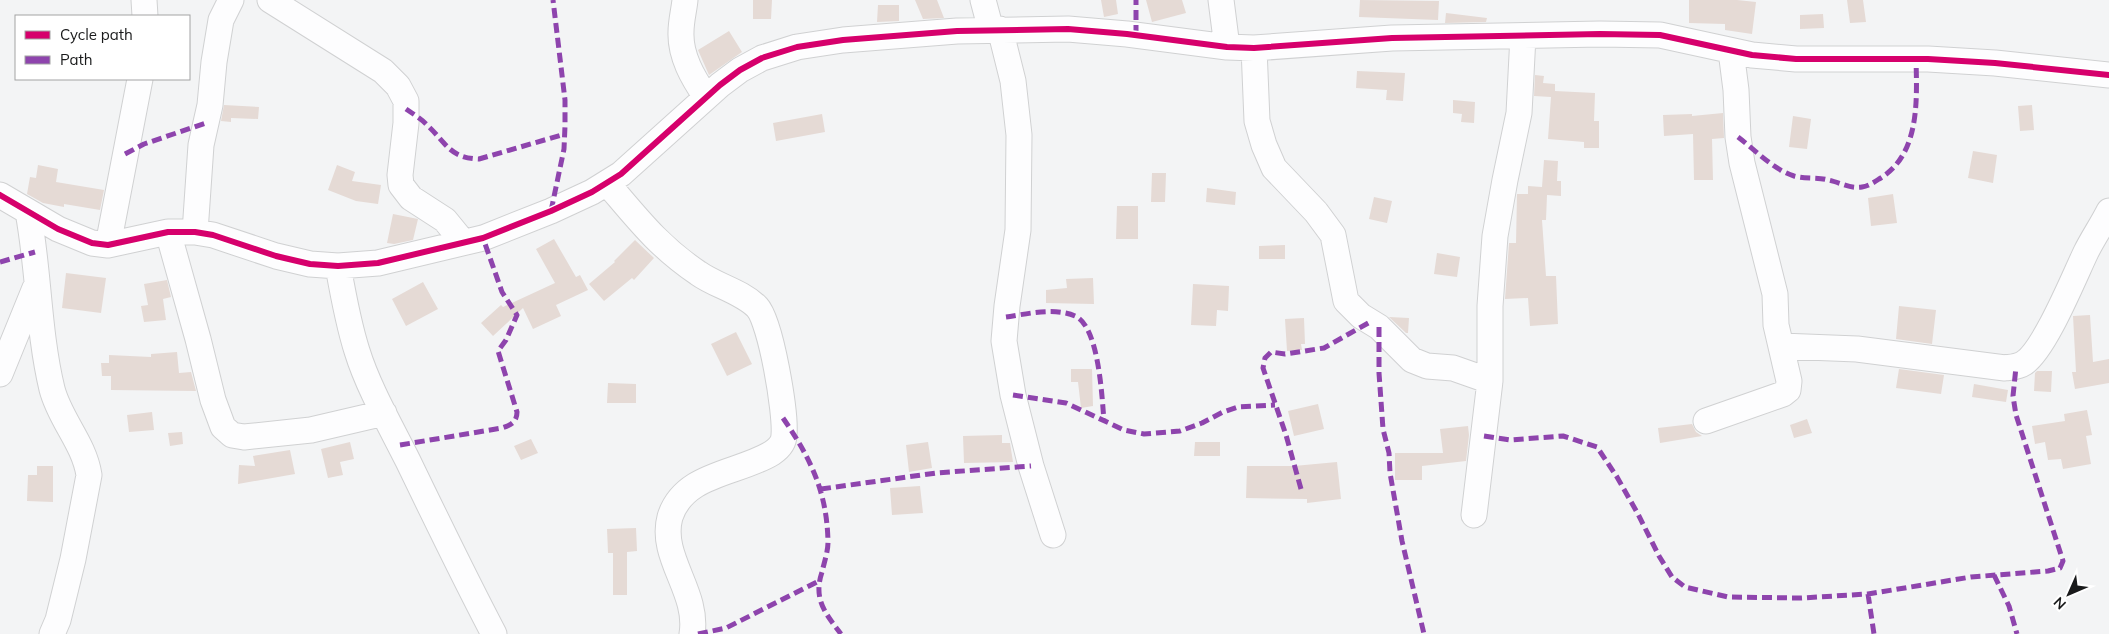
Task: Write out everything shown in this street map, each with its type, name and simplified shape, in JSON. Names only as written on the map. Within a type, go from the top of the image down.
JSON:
[{"type":"street","points":[[144,0],[145,15]]},
{"type":"street","points":[[195,232],[201,145],[210,105],[214,62],[221,20],[231,0]]},
{"type":"street","points":[[270,0],[383,71],[398,86],[406,101],[406,133],[400,175],[401,185],[411,198],[445,220],[463,242]]},
{"type":"street","points":[[685,0],[680,32],[683,50],[687,64],[706,97]]},
{"type":"street","points":[[983,0],[996,30],[1013,82],[1019,135],[1018,230],[1004,341],[1013,395],[1031,466],[1053,535]]},
{"type":"street","points":[[1221,0],[1227,47]]},
{"type":"street","points":[[0,195],[74,237],[92,243],[108,245],[168,232],[195,232],[213,235],[276,256],[310,264],[338,266],[378,263],[483,238],[551,211],[592,192],[621,174],[706,97],[740,70],[762,58],[797,47],[843,40],[996,30],[1068,29],[1127,34],[1227,47],[1254,48],[1392,38],[1600,34],[1660,35],[1731,51],[1796,59],[1916,59],[1995,63],[2109,75]]},
{"type":"street","points":[[1474,515],[1490,382],[1490,306],[1495,236],[1519,113],[1523,36]]},
{"type":"street","points":[[1254,48],[1257,121],[1264,145],[1274,168],[1316,212],[1333,235],[1346,301],[1361,316],[1379,327],[1412,360],[1427,366],[1453,368],[1490,382]]},
{"type":"street","points":[[1706,421],[1777,397],[1788,390],[1789,381],[1776,325],[1775,294],[1742,163],[1731,51]]},
{"type":"street","points":[[108,245],[140,80]]},
{"type":"street","points":[[607,183],[664,248],[700,275],[757,307],[766,321],[771,339],[783,418],[784,437],[780,447],[745,466],[705,479],[688,489],[678,500],[670,520],[668,540],[690,600],[692,634]]},
{"type":"street","points":[[1781,346],[1857,349],[2005,368],[2016,367],[2025,363],[2047,332],[2087,249],[2109,211]]},
{"type":"street","points":[[28,212],[34,243],[37,284],[55,401],[66,426],[80,447],[87,462],[89,475],[73,559],[58,620],[52,634]]},
{"type":"street","points":[[168,232],[213,400],[223,427],[232,435],[244,438],[311,430],[384,413]]},
{"type":"street","points":[[338,266],[358,352],[384,413],[452,550],[470,591],[494,634]]},
{"type":"street","points":[[0,374],[37,284]]},
{"type":"building","points":[[753,0],[772,0],[771,19],[753,19]]},
{"type":"building","points":[[915,0],[937,0],[944,18],[923,19]]},
{"type":"building","points":[[1101,0],[1116,0],[1118,14],[1104,17]]},
{"type":"building","points":[[1146,0],[1182,0],[1186,13],[1152,22]]},
{"type":"building","points":[[1360,0],[1439,1],[1438,20],[1359,17]]},
{"type":"building","points":[[1689,0],[1756,2],[1752,34],[1725,30],[1725,24],[1689,23]]},
{"type":"building","points":[[1847,0],[1863,0],[1866,22],[1850,23]]},
{"type":"building","points":[[878,5],[899,5],[899,21],[877,22]]},
{"type":"building","points":[[1446,13],[1487,18],[1486,22],[1445,23]]},
{"type":"building","points":[[1823,14],[1824,28],[1800,29],[1800,15]]},
{"type":"building","points":[[729,31],[742,52],[709,75],[698,50]]},
{"type":"building","points":[[1357,71],[1405,73],[1403,101],[1386,100],[1387,90],[1356,88]]},
{"type":"building","points":[[1535,75],[1544,76],[1543,83],[1555,84],[1555,91],[1595,93],[1594,121],[1599,121],[1599,148],[1584,148],[1584,142],[1548,139],[1551,97],[1534,96]]},
{"type":"building","points":[[1453,100],[1475,102],[1474,123],[1461,122],[1462,114],[1453,113]]},
{"type":"building","points":[[224,105],[259,107],[258,119],[231,118],[231,122],[221,121]]},
{"type":"building","points":[[2032,105],[2034,130],[2020,131],[2018,106]]},
{"type":"building","points":[[1723,113],[1724,138],[1712,139],[1713,180],[1694,180],[1693,134],[1664,136],[1663,115],[1692,114],[1692,116]]},
{"type":"building","points":[[822,114],[825,132],[776,141],[773,123]]},
{"type":"building","points":[[1793,116],[1811,119],[1807,149],[1789,147]]},
{"type":"building","points":[[1973,151],[1997,155],[1993,183],[1968,178]]},
{"type":"building","points":[[1544,160],[1558,161],[1557,181],[1561,181],[1561,196],[1547,195],[1546,220],[1542,220],[1546,276],[1556,276],[1558,324],[1530,326],[1528,298],[1505,299],[1509,243],[1516,243],[1517,194],[1528,194],[1528,186],[1542,187]]},
{"type":"building","points":[[38,165],[58,169],[56,182],[104,190],[100,210],[64,204],[64,207],[43,203],[27,194],[30,177],[36,178]]},
{"type":"building","points":[[337,165],[355,172],[352,181],[381,185],[378,204],[356,201],[328,190]]},
{"type":"building","points":[[1152,173],[1166,173],[1165,202],[1151,202]]},
{"type":"building","points":[[1207,188],[1236,192],[1235,205],[1206,202]]},
{"type":"building","points":[[1893,194],[1897,223],[1871,226],[1868,198]]},
{"type":"building","points":[[1374,197],[1392,201],[1387,223],[1369,219]]},
{"type":"building","points":[[1117,206],[1138,206],[1138,239],[1116,239]]},
{"type":"building","points":[[393,214],[418,219],[413,240],[394,244],[387,243]]},
{"type":"building","points":[[554,239],[576,277],[580,275],[588,290],[556,305],[561,316],[533,329],[523,308],[493,336],[481,323],[501,305],[503,307],[555,283],[536,249]]},
{"type":"building","points":[[635,240],[654,258],[634,280],[632,278],[604,301],[589,284],[615,262]]},
{"type":"building","points":[[1285,245],[1285,259],[1259,259],[1259,246]]},
{"type":"building","points":[[1437,253],[1460,257],[1457,277],[1434,274]]},
{"type":"building","points":[[66,273],[106,278],[101,313],[62,308]]},
{"type":"building","points":[[1093,278],[1094,304],[1046,303],[1046,290],[1067,288],[1066,279]]},
{"type":"building","points":[[167,280],[171,297],[163,299],[166,320],[144,322],[141,306],[148,305],[144,284]]},
{"type":"building","points":[[423,282],[438,309],[406,326],[392,299]]},
{"type":"building","points":[[1193,284],[1229,286],[1228,311],[1217,310],[1216,326],[1191,325]]},
{"type":"building","points":[[1899,306],[1936,310],[1932,344],[1896,339]]},
{"type":"building","points":[[2090,315],[2093,362],[2109,359],[2109,383],[2075,389],[2072,372],[2076,372],[2073,316]]},
{"type":"building","points":[[1389,317],[1409,318],[1408,333],[1406,333]]},
{"type":"building","points":[[1304,318],[1305,344],[1301,344],[1302,350],[1287,351],[1285,319]]},
{"type":"building","points":[[736,332],[752,364],[727,376],[711,344]]},
{"type":"building","points":[[177,352],[179,373],[191,372],[196,391],[111,390],[111,376],[102,376],[101,363],[109,363],[109,355],[151,357],[151,354]]},
{"type":"building","points":[[1071,369],[1092,369],[1093,406],[1081,408],[1078,382],[1071,382]]},
{"type":"building","points":[[1899,369],[1944,375],[1941,394],[1896,388]]},
{"type":"building","points":[[2037,371],[2052,371],[2051,392],[2034,391],[2035,373]]},
{"type":"building","points":[[608,383],[636,384],[636,403],[607,403]]},
{"type":"building","points":[[1974,384],[2008,390],[2006,402],[1972,397]]},
{"type":"building","points":[[1318,404],[1324,429],[1294,436],[1288,411]]},
{"type":"building","points":[[2087,410],[2092,435],[2086,436],[2091,464],[2063,469],[2061,459],[2048,460],[2045,442],[2035,444],[2032,426],[2065,421],[2064,414]]},
{"type":"building","points":[[152,412],[154,430],[129,432],[127,415]]},
{"type":"building","points":[[1807,419],[1812,433],[1794,438],[1790,425]]},
{"type":"building","points":[[1692,424],[1696,432],[1702,436],[1660,443],[1658,428]]},
{"type":"building","points":[[1468,426],[1469,435],[1466,461],[1422,466],[1422,480],[1395,480],[1395,453],[1443,453],[1440,429]]},
{"type":"building","points":[[182,432],[183,444],[170,446],[168,433]]},
{"type":"building","points":[[1002,435],[1002,443],[1010,443],[1013,462],[964,463],[963,436]]},
{"type":"building","points":[[531,439],[538,453],[521,460],[514,446]]},
{"type":"building","points":[[350,442],[354,459],[340,462],[343,475],[328,478],[321,449]]},
{"type":"building","points":[[928,442],[932,468],[909,472],[906,445]]},
{"type":"building","points":[[1195,442],[1220,442],[1220,456],[1194,456]]},
{"type":"building","points":[[290,450],[295,474],[238,484],[239,465],[255,466],[253,456]]},
{"type":"building","points":[[1337,462],[1341,499],[1307,503],[1307,499],[1246,498],[1247,466],[1294,466]]},
{"type":"building","points":[[37,466],[53,466],[53,502],[27,501],[28,475],[37,475]]},
{"type":"building","points":[[920,486],[923,513],[892,515],[890,488]]},
{"type":"building","points":[[636,528],[637,551],[627,552],[627,595],[613,595],[613,553],[608,553],[607,529]]},
{"type":"marked path","points":[[551,211],[564,149],[565,126],[565,100],[553,0]]},
{"type":"marked path","points":[[1136,0],[1136,35]]},
{"type":"marked path","points":[[1738,137],[1779,169],[1794,176],[1824,179],[1853,187],[1868,185],[1892,169],[1902,156],[1909,142],[1916,109],[1916,59]]},
{"type":"marked path","points":[[406,109],[426,123],[455,153],[469,158],[479,159],[565,134]]},
{"type":"marked path","points":[[125,154],[144,144],[206,123]]},
{"type":"marked path","points":[[400,445],[502,428],[515,421],[517,412],[498,351],[506,340],[517,315],[502,292],[483,238]]},
{"type":"marked path","points":[[0,262],[35,252]]},
{"type":"marked path","points":[[1006,317],[1041,312],[1059,312],[1075,316],[1083,322],[1089,333],[1098,364],[1104,421]]},
{"type":"marked path","points":[[1301,489],[1286,435],[1263,368],[1265,358],[1271,352],[1285,354],[1324,348],[1370,322]]},
{"type":"marked path","points":[[1379,327],[1379,373],[1383,429],[1389,453],[1390,473],[1402,541],[1424,634]]},
{"type":"marked path","points":[[1484,436],[1510,440],[1563,436],[1597,447],[1617,477],[1672,577],[1685,587],[1728,597],[1801,598],[1868,594],[1971,577],[2048,571],[2060,568],[2063,561],[2016,415],[2013,396],[2016,367]]},
{"type":"marked path","points":[[1013,395],[1066,403],[1124,430],[1144,434],[1180,431],[1238,407],[1275,405]]},
{"type":"marked path","points":[[783,418],[802,448],[821,492],[827,524],[828,542],[820,582],[820,598],[830,619],[841,634]]},
{"type":"marked path","points":[[821,489],[936,473],[1031,466]]},
{"type":"marked path","points":[[1994,575],[2009,606],[2017,634]]},
{"type":"marked path","points":[[698,634],[726,628],[819,581]]},
{"type":"marked path","points":[[1868,594],[1874,634]]},
{"type":"cycle path","points":[[0,195],[58,229],[92,243],[108,245],[168,232],[195,232],[213,235],[276,256],[310,264],[338,266],[378,263],[483,238],[551,211],[592,192],[621,174],[720,85],[740,70],[762,58],[797,47],[843,40],[957,31],[1068,29],[1127,34],[1227,47],[1254,48],[1392,38],[1600,34],[1660,35],[1752,55],[1796,59],[1928,59],[1995,63],[2109,75]]}]
